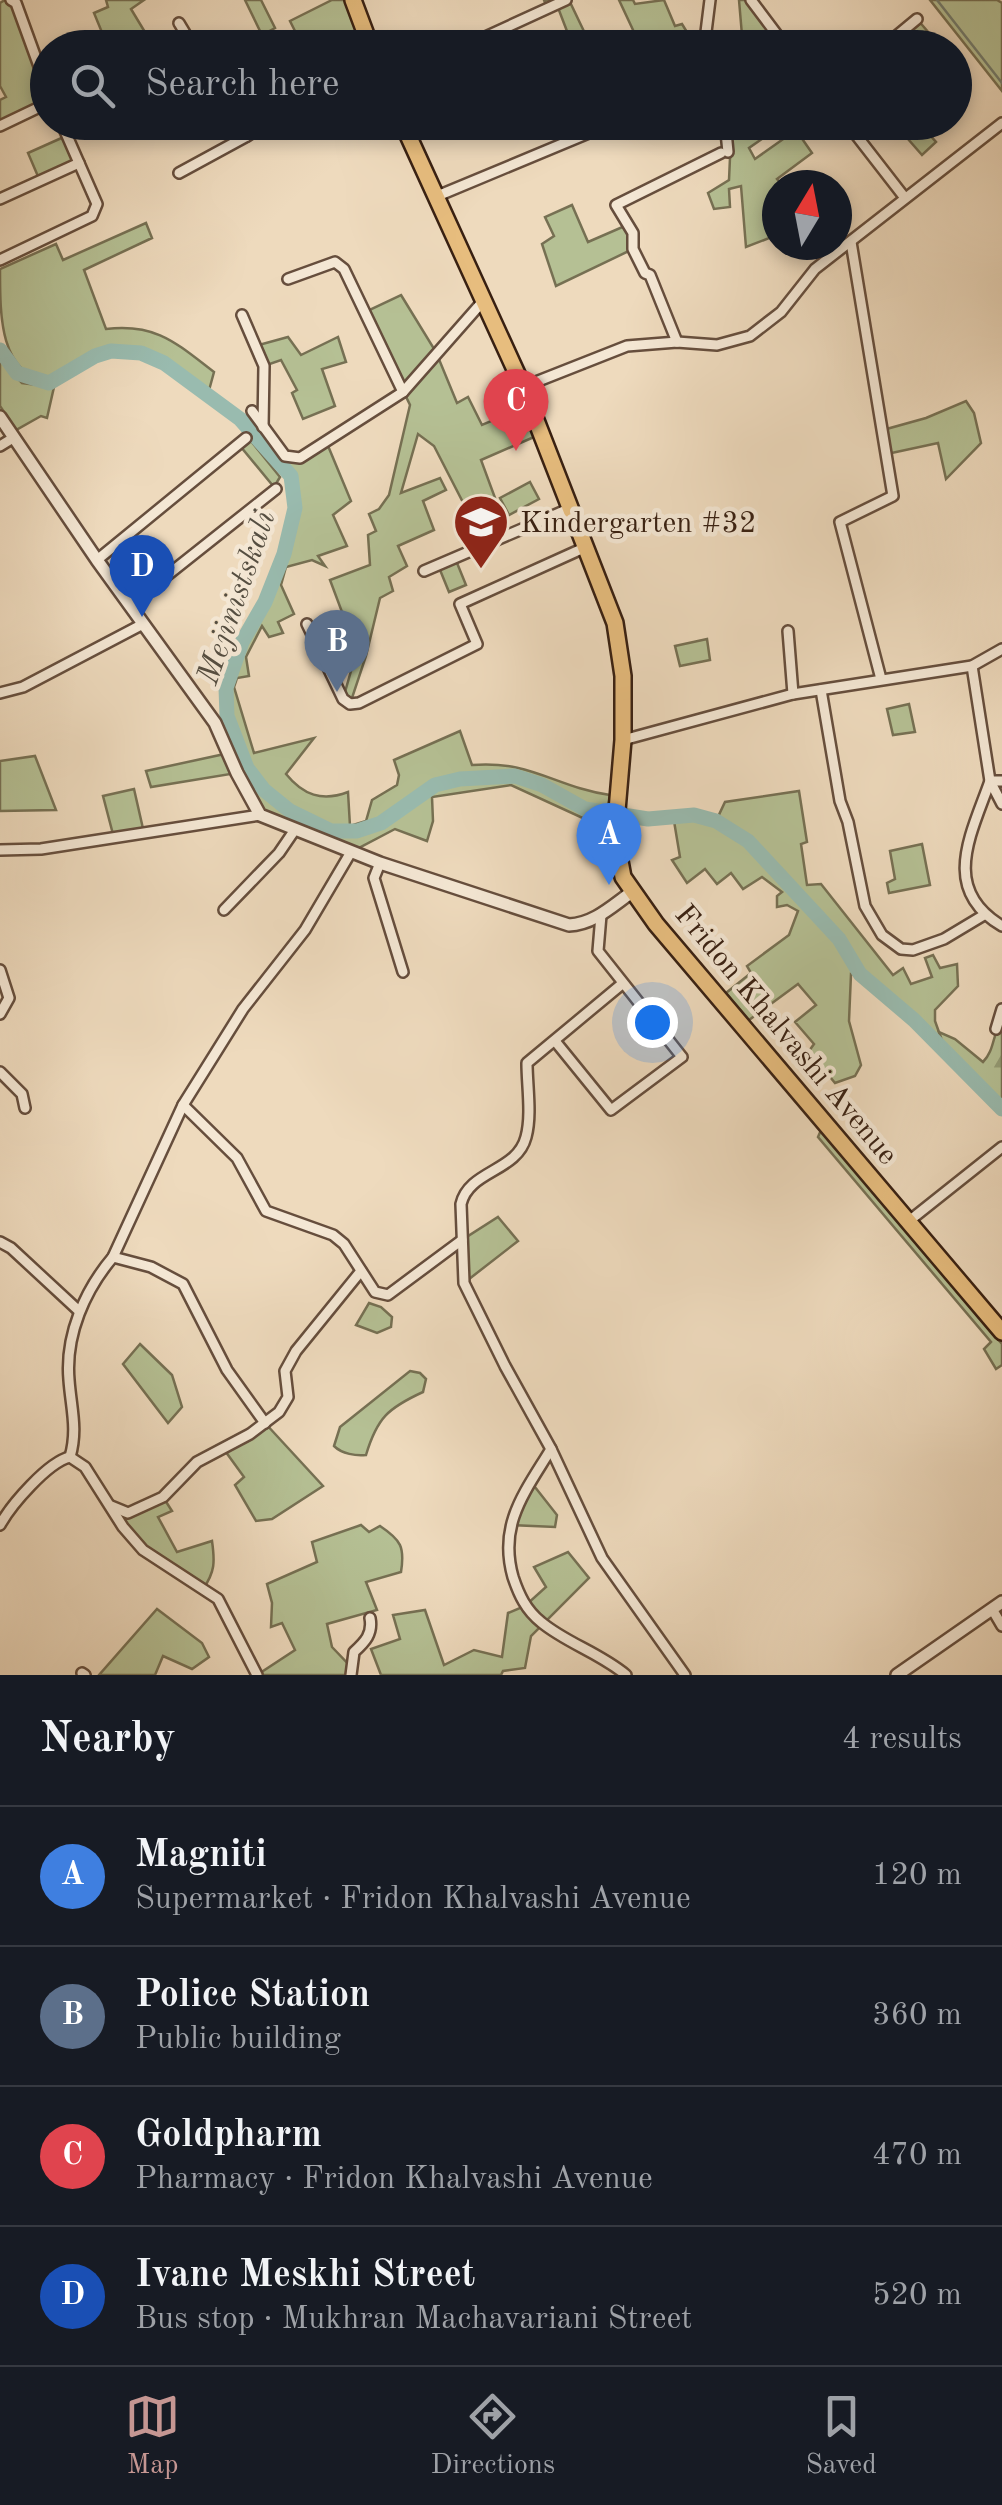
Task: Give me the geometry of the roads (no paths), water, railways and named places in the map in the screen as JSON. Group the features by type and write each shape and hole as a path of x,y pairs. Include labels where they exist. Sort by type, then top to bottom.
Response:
{"highway":[{"path":"352,0 364,30"},
{"name":"Fridon Khalvashi Avenue","path":"410,140 523,388 617,636 623,676 623,740 616,834 623,877 1002,1332"}],"street":[{"path":"500,30 566,0"},
{"path":"706,30 710,0"},
{"path":"751,0 774,30"},
{"path":"5,1 16,3 30,42"},
{"path":"904,30 917,19"},
{"path":"179,24 183,30"},
{"path":"0,126 30,111"},
{"path":"880,680 840,522 893,496 852,242 1002,122"},
{"path":"0,246 4,258 92,216 97,210 69,140"},
{"path":"180,173 240,140"},
{"path":"435,196 571,140"},
{"path":"677,342 650,275 645,273 633,249 633,233 616,205 725,152 725,140"},
{"path":"860,140 905,198"},
{"path":"0,199 79,163"},
{"path":"523,388 627,346 677,342 716,345 750,336 781,312 815,269 827,260"},
{"path":"288,280 336,262 344,270 403,392"},
{"path":"252,411 285,456 300,458 403,392 484,300"},
{"path":"242,315 264,366 263,427"},
{"path":"0,417 215,723 236,773 260,814 351,852 569,924 601,915 632,892"},
{"path":"0,446 13,438"},
{"path":"98,560 246,438"},
{"path":"131,604 276,489"},
{"path":"424,570 571,508"},
{"path":"307,624 342,702 360,703 478,644 460,604 586,547"},
{"path":"0,693 23,687 143,624"},
{"path":"788,631 793,694"},
{"path":"623,740 793,694 972,666 1002,648"},
{"path":"972,666 990,782 1002,804"},
{"path":"821,690 840,802 848,822 865,906 882,935 901,949 913,950 944,939 984,915"},
{"path":"990,782 1002,780"},
{"path":"990,782 965,854 964,879 984,915 1002,926"},
{"path":"0,850 41,850 260,814"},
{"path":"224,910 294,831"},
{"path":"70,1457 76,1423 68,1364 79,1311 97,1276 113,1257 184,1104 234,1023 305,930 351,852"},
{"path":"380,862 374,878 403,972"},
{"path":"556,1041 611,1110 682,1056 598,951 601,915"},
{"path":"0,970 9,998 0,1014"},
{"path":"622,984 528,1063 526,1138 515,1156 473,1181 464,1191 464,1283 551,1449 602,1558 686,1675"},
{"path":"996,1028 1002,1009"},
{"path":"0,1072 22,1094 25,1108"},
{"path":"184,1104 237,1158 266,1211 333,1235 344,1244 374,1292 388,1294 462,1240"},
{"path":"909,1220 1002,1147"},
{"path":"0,1242 79,1311"},
{"path":"113,1257 151,1267 183,1284 227,1370 265,1423"},
{"path":"110,1506 128,1513 144,1508 163,1497 197,1462 279,1412 288,1396 285,1371 296,1351 361,1271"},
{"path":"551,1449 518,1503 510,1525 507,1546 517,1588 524,1606 542,1623 626,1675"},
{"path":"0,1525 19,1499 61,1459 70,1457 85,1466 142,1550 218,1599 256,1675"},
{"path":"897,1675 997,1606 1002,1626"},
{"path":"352,1675 354,1652 367,1640 372,1626 370,1618"}],"waterway":[{"path":"937,0 960,30"},
{"path":"972,45 1002,83"},
{"name":"Mejinistskali","path":"0,350 17,373 49,383 95,356 111,351 141,353 164,363 240,419 291,476 295,508 284,554 265,602 242,642 226,688 227,716 247,768 264,790 290,811 331,831 357,831 381,823 435,785 460,779 515,776 542,785 585,809 648,819 694,815 716,821 748,841 839,939 860,974 914,1020 1002,1109"}],"place":[{"name":"Goldpharm","path":"516,451"},
{"name":"Kindergarten #32","path":"481,571"},
{"name":"Ivane Meskhi Street","path":"142,617"},
{"name":"Police Station","path":"337,692"},
{"name":"Magniti","path":"609,885"}]}
